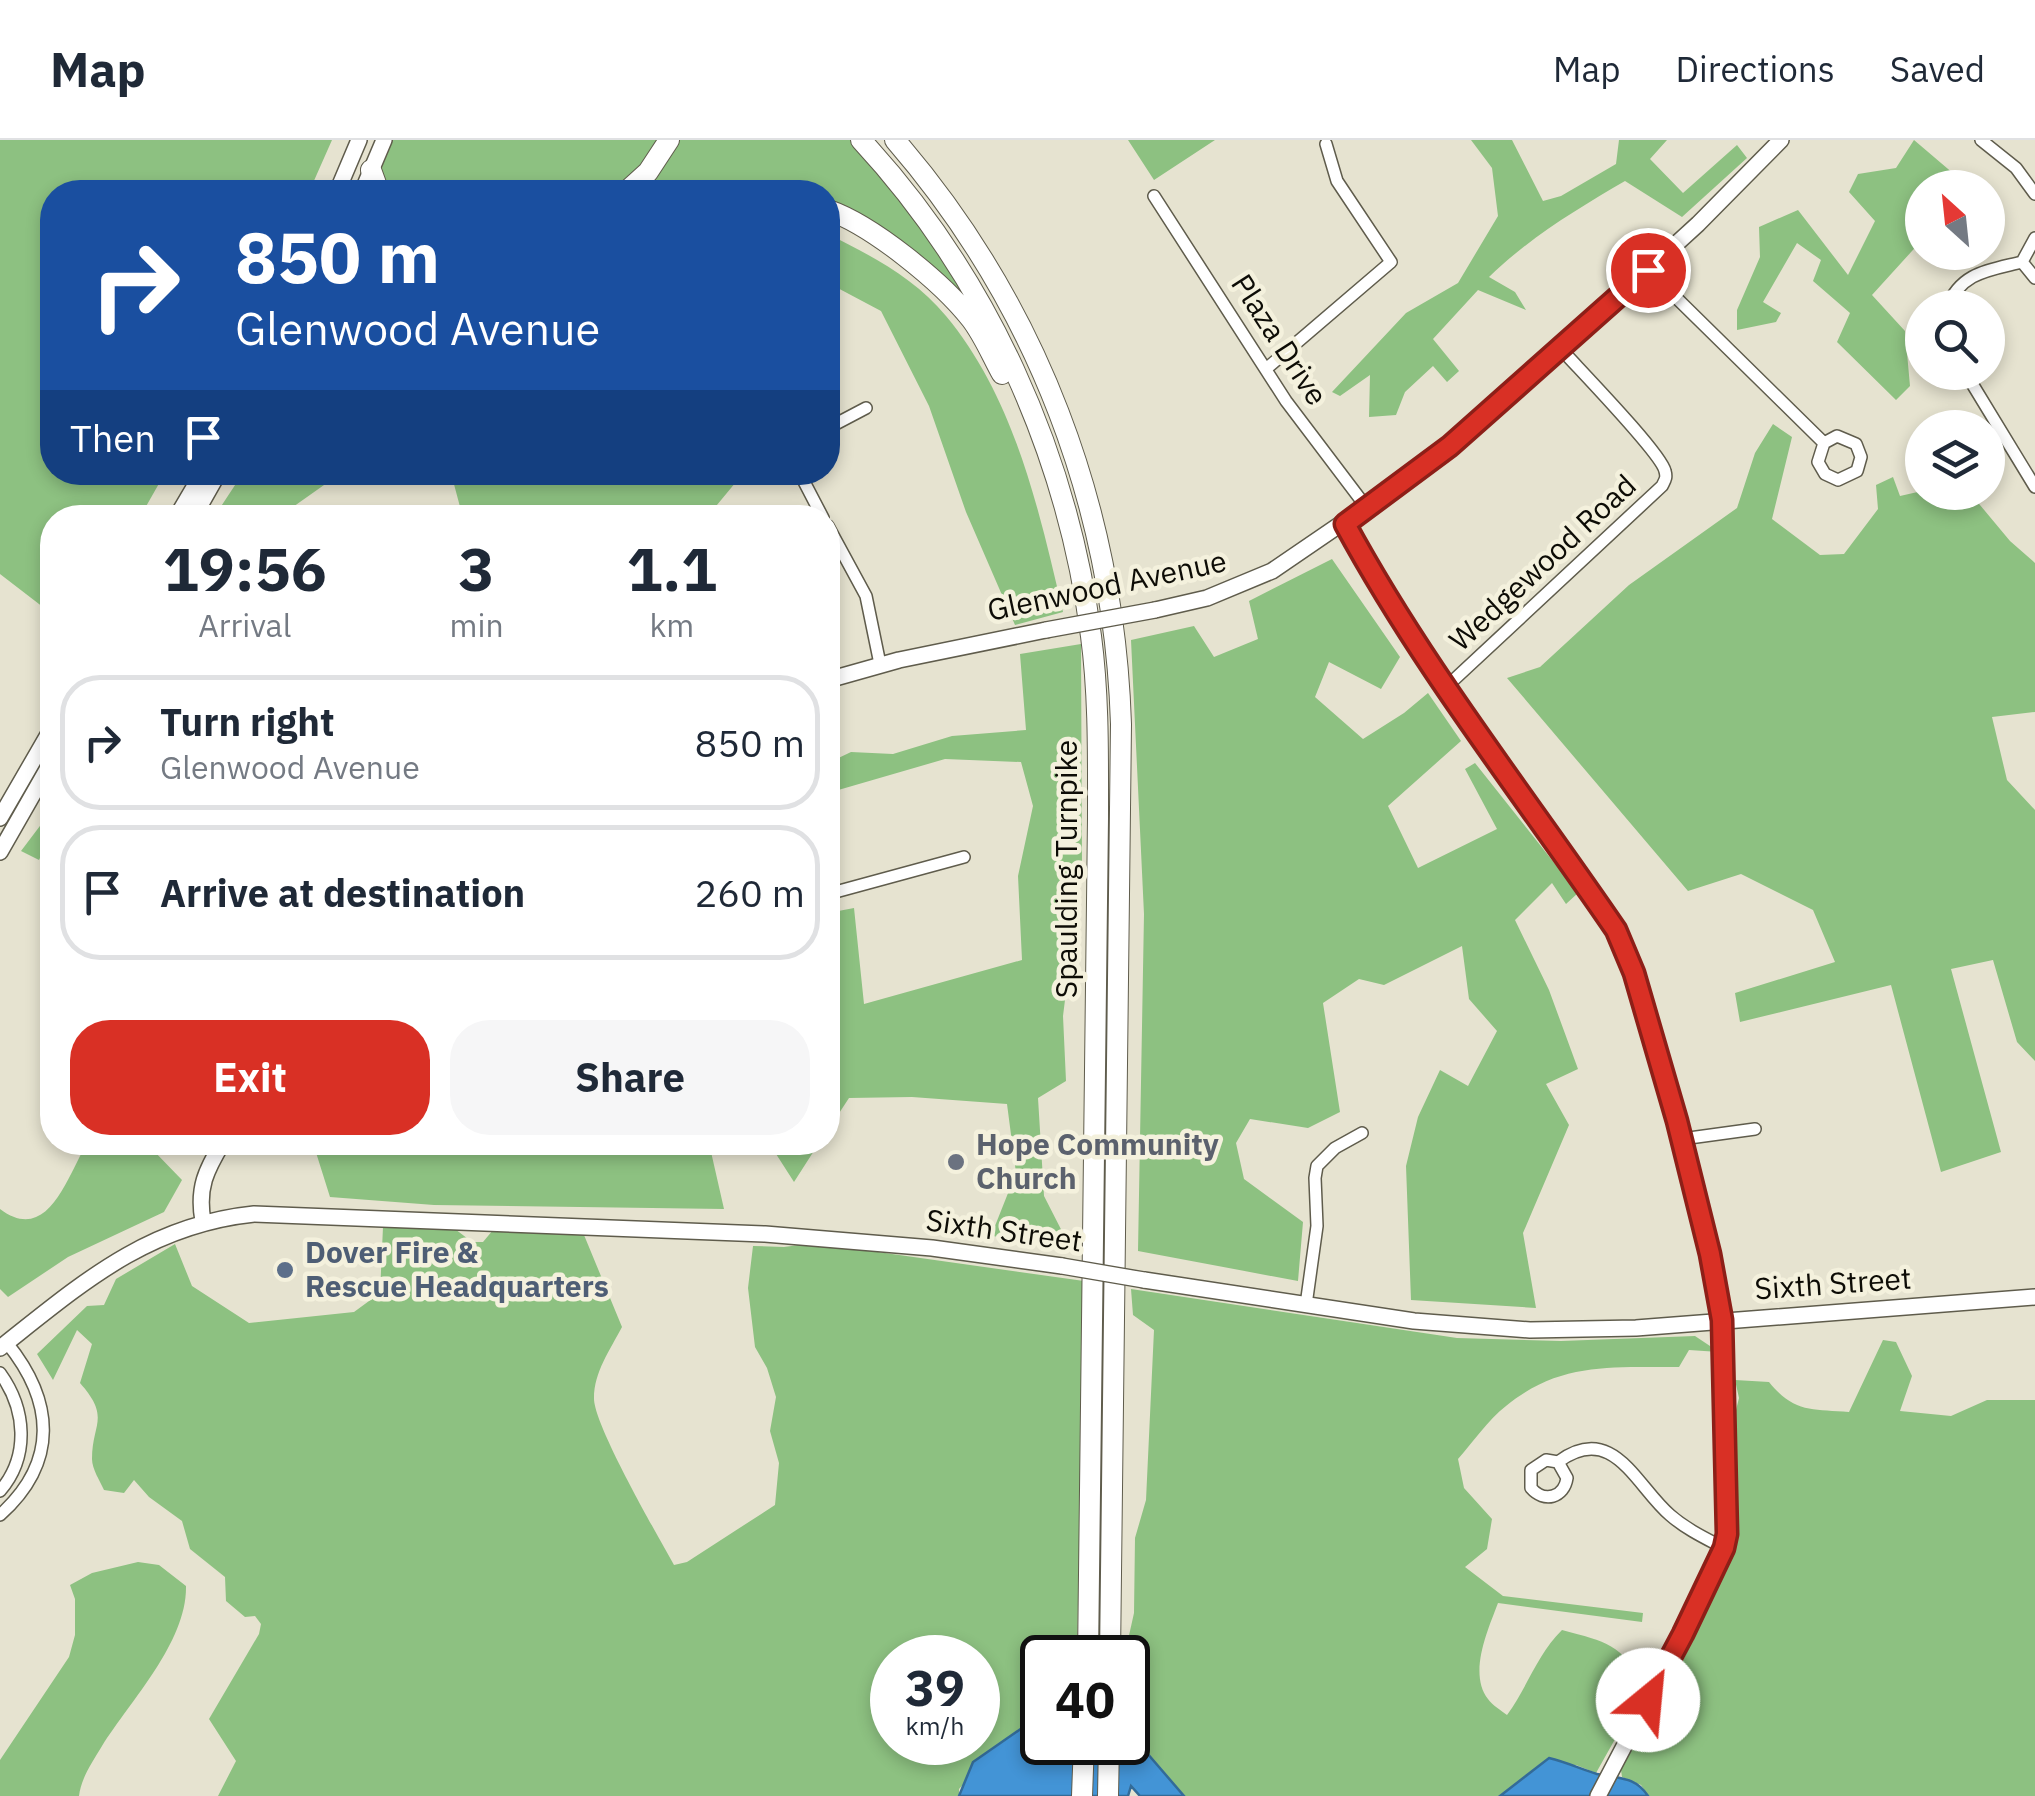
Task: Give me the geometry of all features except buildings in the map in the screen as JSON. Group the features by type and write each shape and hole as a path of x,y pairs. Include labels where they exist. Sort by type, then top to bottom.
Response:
{"highway":[{"path":"639,180 669,140"},
{"name":"Spaulding Turnpike","path":"861,140 904,189 960,267 1002,345 1058,482 1086,601 1097,702 1088,1635"},
{"name":"Spaulding Turnpike","path":"895,140 982,255 1034,351 1075,454 1110,596 1120,687 1110,1635"},
{"path":"372,170 375,180"},
{"path":"840,214 890,245 968,315 1004,378 1040,459 1058,482"},
{"path":"1082,1796 1083,1765"},
{"path":"1108,1796 1109,1765"}],"street":[{"path":"342,180 359,140"},
{"path":"367,180 384,140"},
{"name":"Glenwood Avenue","path":"840,676 880,664 1155,610 1207,598 1253,581 1345,524 1450,446 1648,270 1781,140"},
{"path":"1981,140 2016,168 2035,194"},
{"path":"1266,369 1390,262 1337,181 1326,144"},
{"name":"Plaza Drive","path":"1154,196 1314,440 1368,508"},
{"path":"1956,290 1969,277 2022,262 2035,238"},
{"path":"2022,262 2035,278"},
{"path":"1648,270 1824,443"},
{"name":"Wedgewood Road","path":"1444,689 1662,486 1666,477 1650,448 1560,350"},
{"path":"1976,390 2035,487"},
{"path":"840,422 866,408"},
{"path":"1345,524 1444,689 1616,930 1634,973 1710,1254 1722,1320 1728,1482 1724,1548 1598,1796"},
{"path":"840,546 862,584 880,664"},
{"path":"0,818 40,749"},
{"path":"0,852 40,782"},
{"path":"840,891 964,857"},
{"path":"1682,1139 1754,1129"},
{"path":"1306,1305 1317,1226 1314,1178 1318,1166 1335,1148 1362,1133"},
{"path":"203,1221 202,1178 215,1155"},
{"name":"Sixth Street","path":"2,1342 136,1249 203,1221 282,1212 764,1234 916,1247 1458,1327 1636,1328 2035,1297"},
{"path":"0,1515 26,1486 38,1463 44,1438 37,1390 28,1370 2,1342"},
{"path":"0,1373 16,1402 21,1446 15,1470 0,1491"},
{"path":"1558,1462 1579,1450 1614,1456 1631,1469 1672,1517 1724,1548"}],"green space":[{"path":"0,140 332,140 314,180 40,180 40,485 158,485 147,505 40,505 40,605 0,574"},
{"path":"391,140 663,140 628,180 382,180 380,173"},
{"path":"672,140 852,140 903,196 985,320 840,215 840,180 642,180"},
{"path":"1128,140 1215,140 1154,180"},
{"path":"1471,140 1512,140 1543,201 1561,196 1616,164 1619,140 1667,140 1650,159 1683,193 1737,145 1747,158 1682,217 1625,181 1554,225 1489,277 1515,292 1526,310 1478,290 1433,339 1459,371 1447,382 1433,366 1405,392 1396,415 1369,417 1370,375 1340,396 1332,392 1406,313 1458,283 1498,216 1492,168"},
{"path":"1914,140 1949,170 1905,170 1905,259 1872,295 1905,331 1906,390 1896,400 1837,342 1850,313 1813,281 1821,260 1797,243 1763,302 1781,313 1776,322 1737,330 1737,310 1760,257 1759,227 1798,210 1848,275 1875,221 1849,192 1858,174 1896,168"},
{"path":"840,240 876,259 920,290 970,348 1007,419 1021,457 1063,612 1015,625 966,512 929,406 881,311 840,289"},
{"path":"1773,424 1792,437 1772,519 1820,555 1844,554 1878,509 1876,485 1893,477 1900,496 1905,495 1905,510 1984,510 2035,563 2035,712 1992,717 2007,780 2035,810 2035,1061 2017,1042 1993,960 1951,969 2001,1152 1941,1172 1891,985 1740,1022 1735,993 1835,962 1813,910 1741,874 1688,891 1507,678 1540,667 1629,585 1737,508 1755,453"},
{"path":"235,485 324,485 296,505 222,505"},
{"path":"454,485 734,485 717,505 460,505"},
{"path":"1332,559 1400,657 1381,689 1329,662 1315,697 1363,739 1428,693 1461,741 1388,806 1418,868 1497,829 1465,769 1475,763 1578,893 1566,904 1552,883 1515,920 1549,990 1578,1069 1546,1084 1569,1125 1523,1233 1536,1308 1411,1300 1406,1166 1418,1117 1440,1070 1468,1086 1497,1031 1469,999 1462,946 1384,985 1359,979 1323,1003 1340,1112 1308,1128 1250,1119 1236,1143 1244,1179 1303,1222 1298,1281 1138,1251 1144,914 1131,640 1194,626 1214,657 1258,639 1249,601"},
{"path":"1081,644 1082,864 1063,1016 1066,1081 1038,1098 1044,1196 1068,1243 991,1236 1016,1173 1007,1104 912,1097 849,1098 840,1112 840,911 854,908 864,1004 1022,960 1018,876 1033,806 1021,762 945,759 840,790 840,757 851,752 893,754 952,736 1026,730 1020,654"},
{"path":"40,826 39,860 21,851"},
{"path":"81,1155 158,1155 182,1180 164,1212 68,1257 8,1297 0,1289 0,1209 17,1218 31,1219 43,1213 63,1188"},
{"path":"317,1155 712,1155 724,1209 434,1205 330,1197"},
{"path":"777,1155 811,1155 794,1182"},
{"path":"383,1227 455,1229 472,1242 483,1242 493,1230 584,1235 622,1327 597,1379 596,1411 674,1565 687,1562 775,1505 779,1463 770,1431 776,1397 755,1347 748,1288 753,1246 814,1243 1084,1281 1077,1635 1020,1635 1020,1729 1000,1746 1000,1635 870,1635 870,1765 982,1765 959,1789 959,1796 218,1796 236,1761 209,1719 259,1634 261,1624 255,1616 245,1617 226,1601 225,1577 190,1549 182,1521 149,1497 134,1480 124,1493 104,1490 92,1459 97,1413 80,1383 92,1344 77,1330 53,1380 37,1354 87,1306 104,1305 116,1279 175,1244 192,1286 249,1323 354,1312 380,1293"},
{"path":"1131,1289 1457,1338 1561,1341 1695,1336 1719,1352 1689,1350 1679,1367 1588,1370 1547,1381 1499,1412 1458,1459 1464,1488 1492,1519 1487,1549 1465,1567 1503,1596 1643,1613 1642,1622 1498,1603 1485,1638 1480,1664 1482,1689 1507,1715 1546,1649 1562,1630 1611,1646 1637,1671 1646,1684 1596,1773 1576,1765 1520,1780 1500,1796 1184,1796 1150,1757 1150,1635 1129,1635 1134,1613 1135,1538 1146,1500 1154,1330 1133,1315"},
{"path":"1883,1340 1896,1342 1912,1376 1900,1411 1951,1416 1987,1400 2035,1400 2035,1796 1648,1796 1641,1785 1622,1777 1621,1770 1650,1716 1656,1723 1731,1560 1734,1418 1739,1398 1735,1380 1769,1382 1804,1408 1849,1412"},
{"path":"138,1562 159,1565 186,1586 184,1607 168,1649 95,1758 79,1796 0,1796 0,1760 69,1657 75,1635 75,1599 70,1585 92,1573"}],"water":[{"path":"1020,1729 1020,1765 1150,1765 1150,1757 1184,1796 1140,1796 1131,1786 1128,1796 959,1796 972,1765 1000,1765 1000,1743"},
{"path":"1549,1758 1632,1782 1648,1796 1500,1796"}],"place":[{"name":"Hope Community Church","path":"956,1162"},
{"name":"Dover Fire & Rescue Headquarters","path":"285,1270"}],"route":[{"path":"1648,270 1450,446 1345,524 1444,689 1616,930 1634,973 1677,1121 1721,1311 1727,1534 1724,1548 1648,1700"}]}
